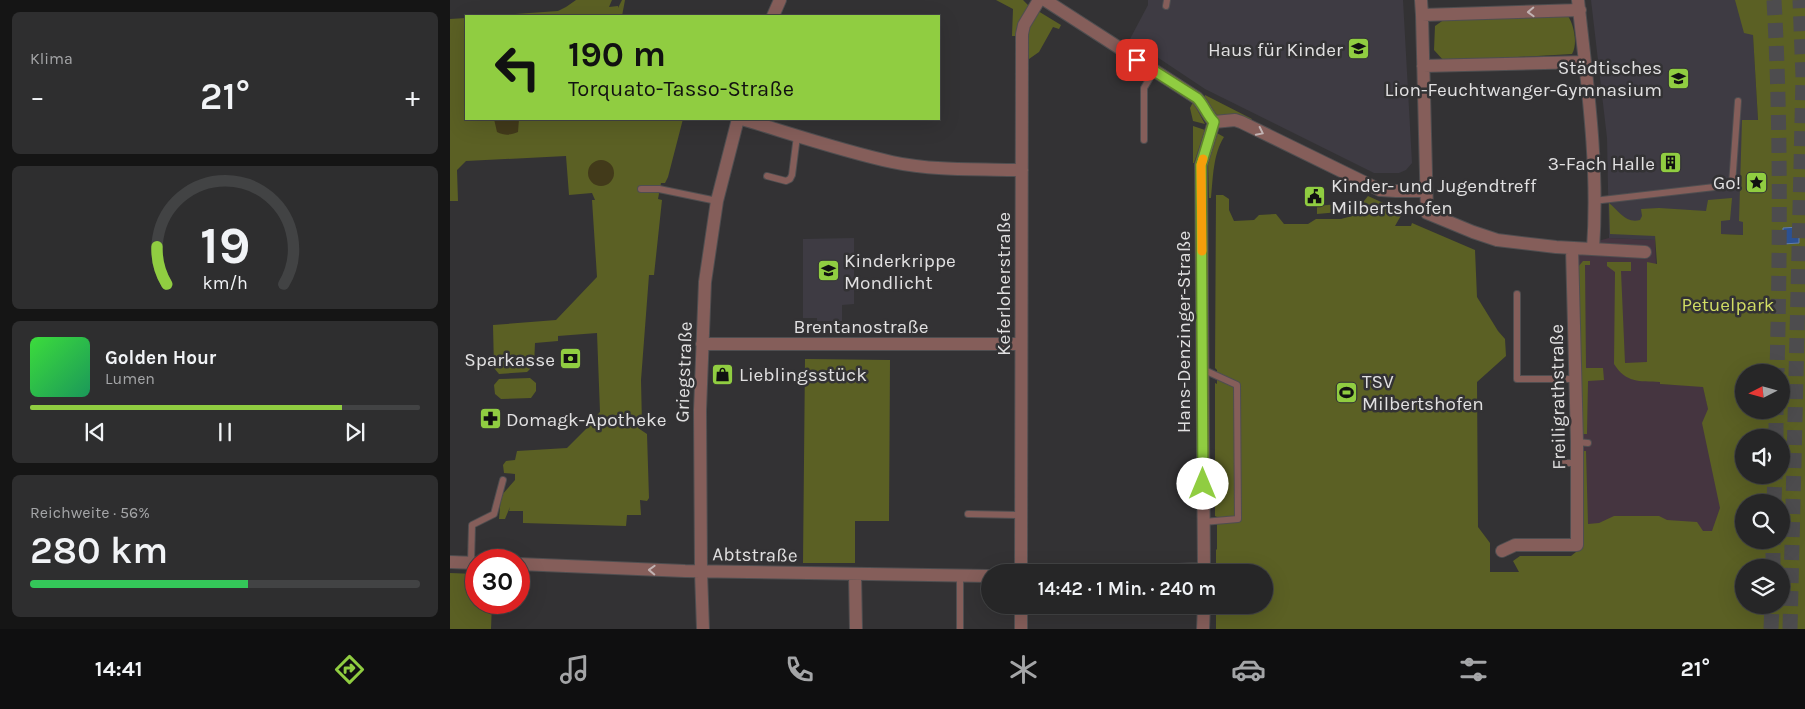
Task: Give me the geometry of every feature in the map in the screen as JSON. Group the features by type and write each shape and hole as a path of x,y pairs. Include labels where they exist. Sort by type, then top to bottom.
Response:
{"street":[{"path":"773,15 780,0"},
{"name":"Keferloherstraße","path":"1021,564 1022,29 1039,0"},
{"path":"1045,0 1197,98 1214,122 1235,120 1241,122 1380,190 1427,190"},
{"path":"1420,0 1422,15 1427,213 1497,240 1572,248 1645,252"},
{"path":"1422,15 1579,5 1592,142 1593,249"},
{"path":"1423,66 1585,62"},
{"name":"Griegstraße","path":"703,629 700,410 705,282 717,200 740,120"},
{"path":"743,120 894,162 954,169 1022,170"},
{"name":"Hans-Denzinger-Straße","path":"1204,564 1201,165 1214,122"},
{"name":"Freiligrathstraße","path":"1502,551 1515,545 1577,545 1577,463 1583,442 1575,378 1572,248"},
{"name":"Brentanostraße","path":"702,344 1021,344"},
{"path":"450,562 465,563"},
{"name":"Abtstraße","path":"530,564 701,572 981,576"},
{"path":"855,574 856,629"},
{"path":"1021,614 1021,629"},
{"path":"1204,614 1204,629"}],"lane":[{"path":"1144,140 1144,88 1154,71"},
{"path":"1594,201 1732,185 1738,102"},
{"path":"767,176 786,180 790,179 798,136"},
{"path":"641,190 659,189 717,200"},
{"path":"1517,294 1517,379 1575,378"},
{"path":"1202,369 1237,385 1238,519 1203,522"},
{"path":"1555,463 1577,463"},
{"path":"473,549 472,525 494,514 503,480"},
{"path":"968,514 1021,515"},
{"path":"960,576 960,629"}],"shaded area":[{"path":"1148,0 1403,0 1412,163 1406,170 1399,173 1374,173 1205,89 1130,39 1148,5"},
{"name":"Städtisches Lion-Feuchtwanger-Gymnasium","path":"1591,0 1749,0 1758,121 1744,193 1743,235 1655,231 1655,240 1609,238 1607,138"},
{"name":"Kinderkrippe Mondlicht","path":"854,238 854,304 842,305 842,321 817,321 817,318 803,318 803,239"},
{"path":"1609,238 1655,240 1661,384 1703,386 1735,526 1735,540 1578,573 1576,247"}],"green space":[{"path":"576,0 612,0 609,7 618,6 618,8 622,0 625,0 622,15 500,15 558,11"},
{"path":"996,0 1023,0 1029,6 1018,36 1012,36 1013,9"},
{"name":"TSV Milbertshofen","path":"1735,0 1805,0 1805,629 1216,629 1216,614 1273,614 1273,564 1216,564 1216,195 1223,195 1229,199 1229,210 1234,221 1254,220 1259,215 1276,214 1284,224 1308,224 1316,219 1341,219 1352,216 1368,196 1403,212 1395,226 1411,226 1412,223 1475,250 1477,297 1505,339 1506,356 1477,382 1478,527 1490,543 1490,572 1519,572 1513,561 1520,556 1571,556 1576,552 1581,540 1580,451 1586,451 1588,524 1599,523 1614,516 1659,516 1667,520 1697,522 1703,531 1712,531 1720,508 1702,423 1708,409 1703,387 1634,380 1623,375 1614,364 1615,272 1607,266 1607,262 1631,262 1631,271 1621,271 1625,363 1647,362 1647,262 1657,264 1655,236 1610,234 1609,203 1623,216 1635,221 1640,220 1642,216 1641,209 1659,208 1706,211 1708,200 1732,198 1730,220 1721,221 1721,234 1743,235 1743,222 1739,221 1742,120 1758,120 1753,35 1744,33"},
{"path":"1038,11 1061,25 1059,29 1053,27 1039,52 1029,59 1027,29"},
{"path":"1568,16 1575,35 1575,45 1572,54 1444,61 1434,50 1435,26 1445,19"},
{"path":"465,18 465,120 683,120 668,177 665,183 661,183 658,199 662,200 654,275 649,275 641,380 642,425 637,422 638,428 647,434 649,498 647,501 640,500 641,515 627,515 626,526 523,523 523,511 509,511 510,507 505,519 499,519 501,496 515,480 515,474 504,473 503,465 506,461 515,460 517,451 567,448 600,412 597,333 558,336 558,341 535,343 534,365 527,372 499,374 494,368 493,325 556,320 597,277 592,200 595,200 592,193 569,195 566,156 466,161 457,170 458,201 450,201 450,19"},
{"path":"1205,95 1252,119 1250,121 1217,117 1204,98"},
{"path":"1193,102 1205,124 1193,121 1190,108"},
{"path":"1193,126 1205,130 1194,163 1193,163"},
{"path":"1215,132 1224,137 1216,158 1211,198 1209,198 1208,163"},
{"path":"1338,204 1339,212 1317,214 1317,206"},
{"path":"1583,261 1590,261 1590,265 1585,265 1586,368 1603,368 1604,380 1588,381 1587,434 1581,434 1578,267"},
{"path":"805,359 890,360 889,521 855,521 855,563 803,563"},
{"path":"530,378 536,383 536,391 531,398 501,399 495,394 494,385 499,379"},
{"path":"450,573 465,574 465,614 492,614 491,629 450,629"}],"sand":[{"path":"494,120 519,120 518,132 508,135 497,132"},
{"path":"601,160 610,164 614,173 610,182 601,186 592,182 588,173 592,164"}],"water":[{"path":"1799,227 1799,243 1783,244 1783,228"}],"tunnel":[{"path":"1774,0 1779,186 1777,364"},
{"path":"1790,629 1803,77 1800,0"},
{"path":"1776,419 1776,429"},
{"path":"1774,494 1775,484"},
{"path":"1773,549 1773,559"},
{"path":"1771,629 1772,614"}],"slow traffic":[{"path":"1202,251 1201,165 1203,159"}],"place":[{"name":"Haus für Kinder","path":"1359,49"},
{"name":"Städtisches Lion-Feuchtwanger-Gymnasium","path":"1678,78"},
{"name":"3-Fach Halle","path":"1671,163"},
{"name":"Go!","path":"1757,182"},
{"name":"Kinder- und Jugendtreff Milbertshofen","path":"1315,196"},
{"name":"Kinderkrippe Mondlicht","path":"828,271"},
{"name":"Sparkasse","path":"571,359"},
{"name":"Lieblingsstück","path":"723,374"},
{"name":"TSV Milbertshofen","path":"1346,392"},
{"name":"Domagk-Apotheke","path":"490,419"}],"route":[{"path":"1137,60 1197,98 1214,122 1201,165 1203,484"}],"park label":[{"name":"Petuelpark","path":"1728,304"}]}
